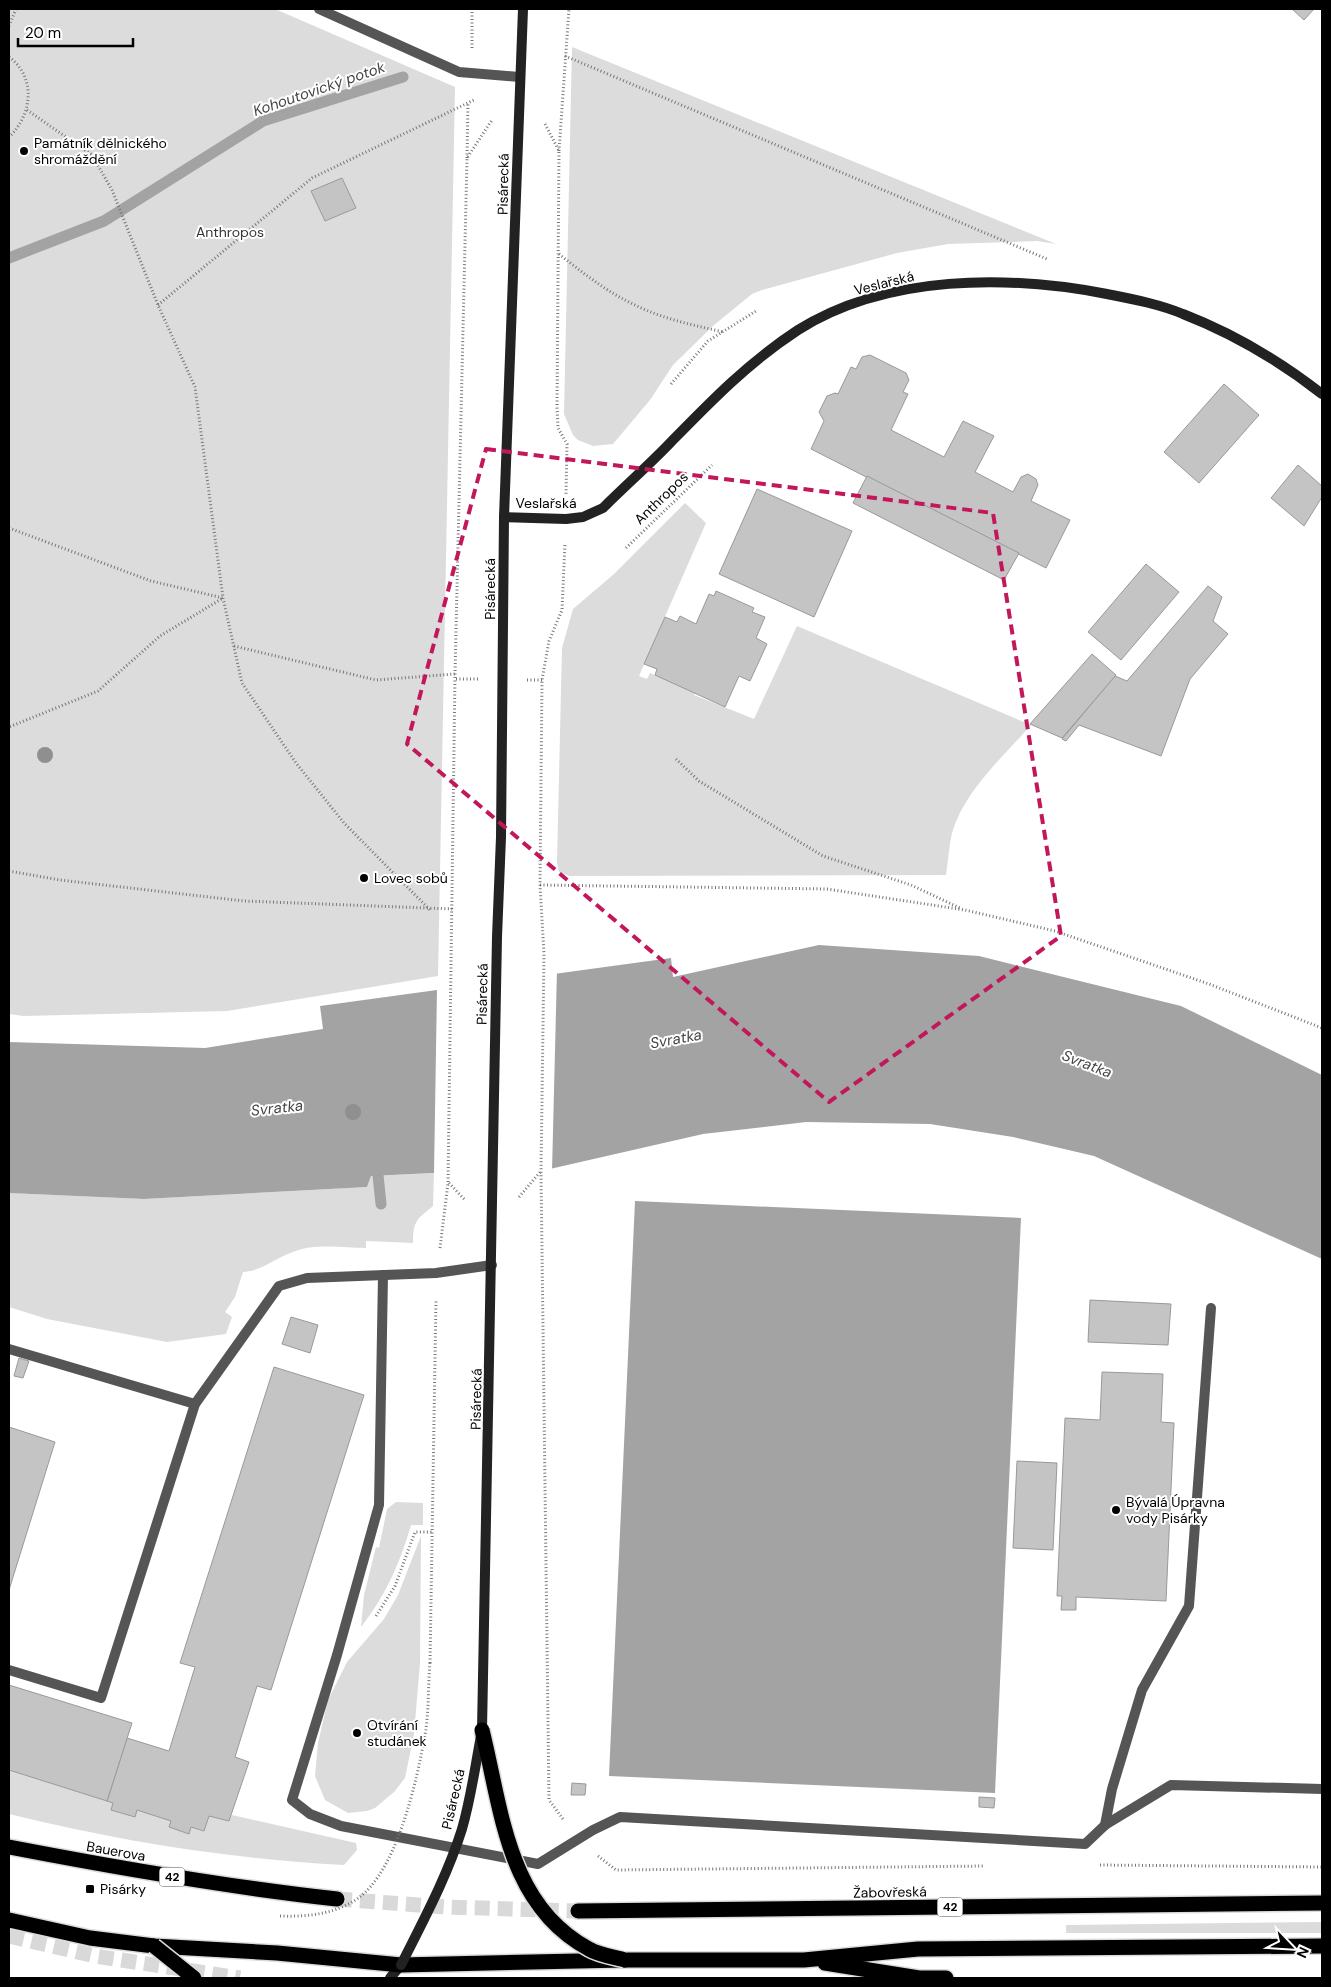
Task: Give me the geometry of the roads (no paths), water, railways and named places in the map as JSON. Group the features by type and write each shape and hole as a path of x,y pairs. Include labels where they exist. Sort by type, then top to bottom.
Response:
{"highway":[{"path":"482,1730 504,1830 511,1854 529,1892 552,1923 569,1937 590,1950 625,1960"},
{"name":"Bauerova","path":"9,1847 120,1869 225,1886 337,1899"},
{"name":"Žabovřeská","path":"578,1911 1322,1903"},
{"path":"9,1920 90,1938 154,1946 277,1953 400,1965 625,1960 804,1960 918,1949 1322,1946"},
{"path":"154,1946 194,1978"},
{"path":"804,1960 919,1978 946,1978"}],"street":[{"name":"Pisárecká","path":"390,1978 400,1965 428,1912 452,1857 469,1803 482,1730 497,937 501,837 504,517 524,10"},
{"name":"Veslařská","path":"504,517 566,519 584,517 602,508 752,362 800,329 845,307 908,289 987,282 1060,285 1128,299 1183,313 1242,342 1299,376 1322,394"}],"lane":[{"path":"319,9 459,72 520,77"},
{"path":"9,1670 101,1698 195,1404 279,1286 307,1278 436,1273 492,1265"},
{"path":"383,1275 378,1505 337,1654 292,1800 310,1814 340,1826 538,1864 593,1830 620,1817 1084,1844 1106,1825 1171,1785 1322,1789"},
{"path":"1106,1825 1112,1789 1142,1690 1189,1606 1211,1308"},
{"path":"9,1349 195,1404"}],"water":[{"name":"Svratka","path":"819,945 979,956 1181,1006 1322,1075 1322,1259 1094,1156 1013,1137 930,1124 806,1122 703,1134 541,1171 494,1170 371,1176 367,1187 144,1199 9,1193 9,1042 205,1048 323,1029 320,1006 671,958 673,977"},
{"path":"635,1201 1021,1218 995,1793 609,1776"}],"waterway":[{"name":"Kohoutovický potok","path":"9,258 104,221 263,121 403,77"},
{"path":"378,1175 381,1204"}],"tunnel":[{"path":"337,1899 446,1907 578,1911"},
{"path":"9,1936 95,1956 240,1978"}],"place":[{"name":"Památník dělnického shromáždění","path":"24,151"},
{"name":"Lovec sobů","path":"364,878"},
{"name":"Bývalá Úpravna vody Pisárky","path":"1116,1510"},
{"name":"Otvírání studánek","path":"357,1733"},
{"name":"Pisárky","path":"90,1889"}],"park label":[{"name":"Anthropos","path":"230,232"}]}
